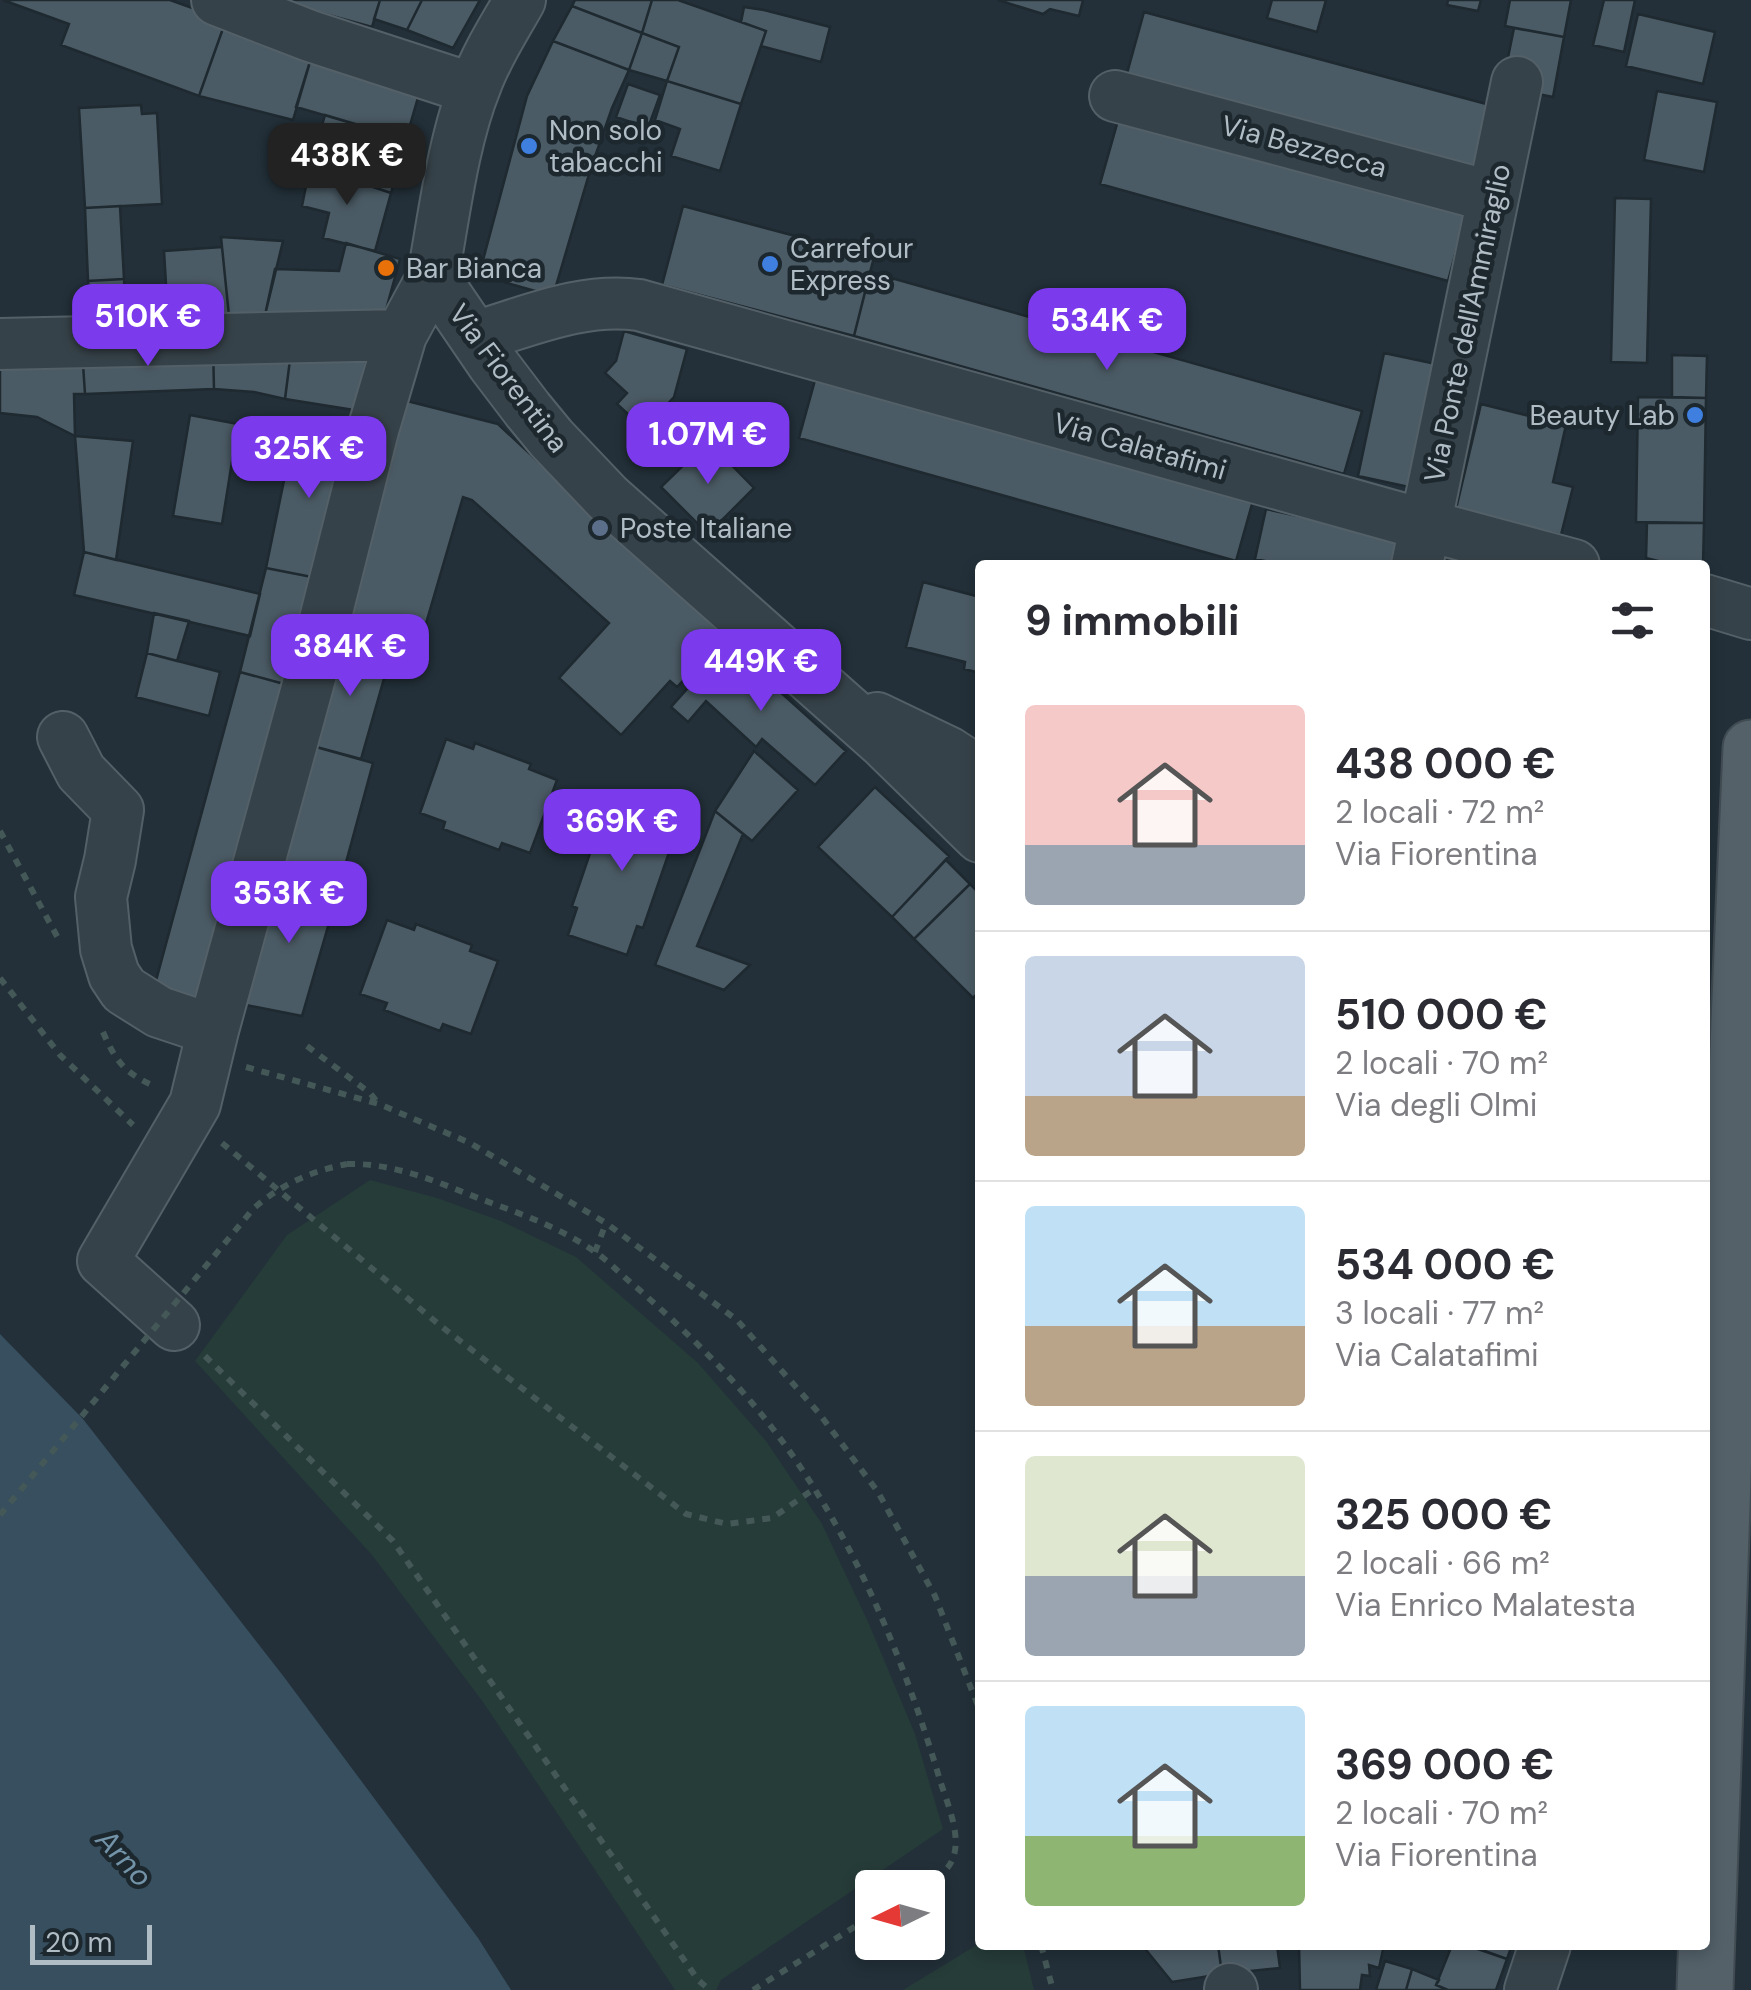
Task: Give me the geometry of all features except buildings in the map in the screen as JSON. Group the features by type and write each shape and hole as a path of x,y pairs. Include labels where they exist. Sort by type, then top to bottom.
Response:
{"main road":[{"path":"1710,1861 1736,1021 1751,748"},
{"path":"1706,1990 1707,1950"}],"street":[{"path":"216,0 343,48 474,89"},
{"name":"Via Fiorentina","path":"520,0 474,89 448,191 433,276 493,364 551,438 608,498 883,742 975,832"},
{"name":"Via Ponte dell'Ammiraglio","path":"1421,545 1517,82"},
{"name":"Via Bezzecca","path":"1115,96 1493,197"},
{"path":"174,1325 103,1260 195,1104 221,1046 372,430 401,336 433,276"},
{"name":"Via Calatafimi","path":"475,337 580,306 618,302 639,305 1421,545 1536,560"},
{"path":"0,344 401,336"},
{"path":"1710,602 1751,614"},
{"path":"832,696 948,752 975,771"},
{"path":"63,736 82,772 118,810 101,897 106,949 114,976 124,990 221,1046"},
{"path":"1530,1990 1544,1950"}],"path":[{"path":"0,831 63,948"},
{"path":"0,978 60,1055 163,1158"},
{"path":"98,1019 111,1050 132,1076 195,1104 222,1144 442,1327 686,1514 727,1524 772,1518 814,1489"},
{"path":"221,1046 470,1142 606,1222 737,1320 818,1412 878,1492 934,1596 975,1698"},
{"path":"307,1046 379,1104"},
{"path":"0,1515 267,1196 323,1168 372,1164 410,1172 532,1218 595,1252 693,1340 774,1429 814,1489 872,1594 896,1651 954,1826 954,1857 945,1871"},
{"path":"595,1252 606,1222"},
{"path":"174,1325 393,1541 698,1980 710,1990"},
{"path":"753,1990 855,1927"},
{"path":"1042,1950 1053,1990"}],"green space":[{"path":"370,1180 437,1198 501,1221 576,1257 698,1363 766,1441 822,1524 915,1734 943,1829 883,1870 855,1870 855,1889 721,1980 716,1990 675,1990 483,1702 372,1555 195,1361 287,1235"},
{"path":"975,1946 975,1950 1024,1950 1034,1990 903,1990"}],"water":[{"name":"Arno","path":"0,1334 83,1419 284,1677 478,1938 511,1990 0,1990"}],"place":[{"name":"Non solo tabacchi","path":"529,146"},
{"name":"Carrefour Express","path":"770,264"},
{"name":"Bar Bianca","path":"386,268"},
{"name":"Beauty Lab","path":"1695,415"},
{"name":"Poste Italiane","path":"600,528"}]}
